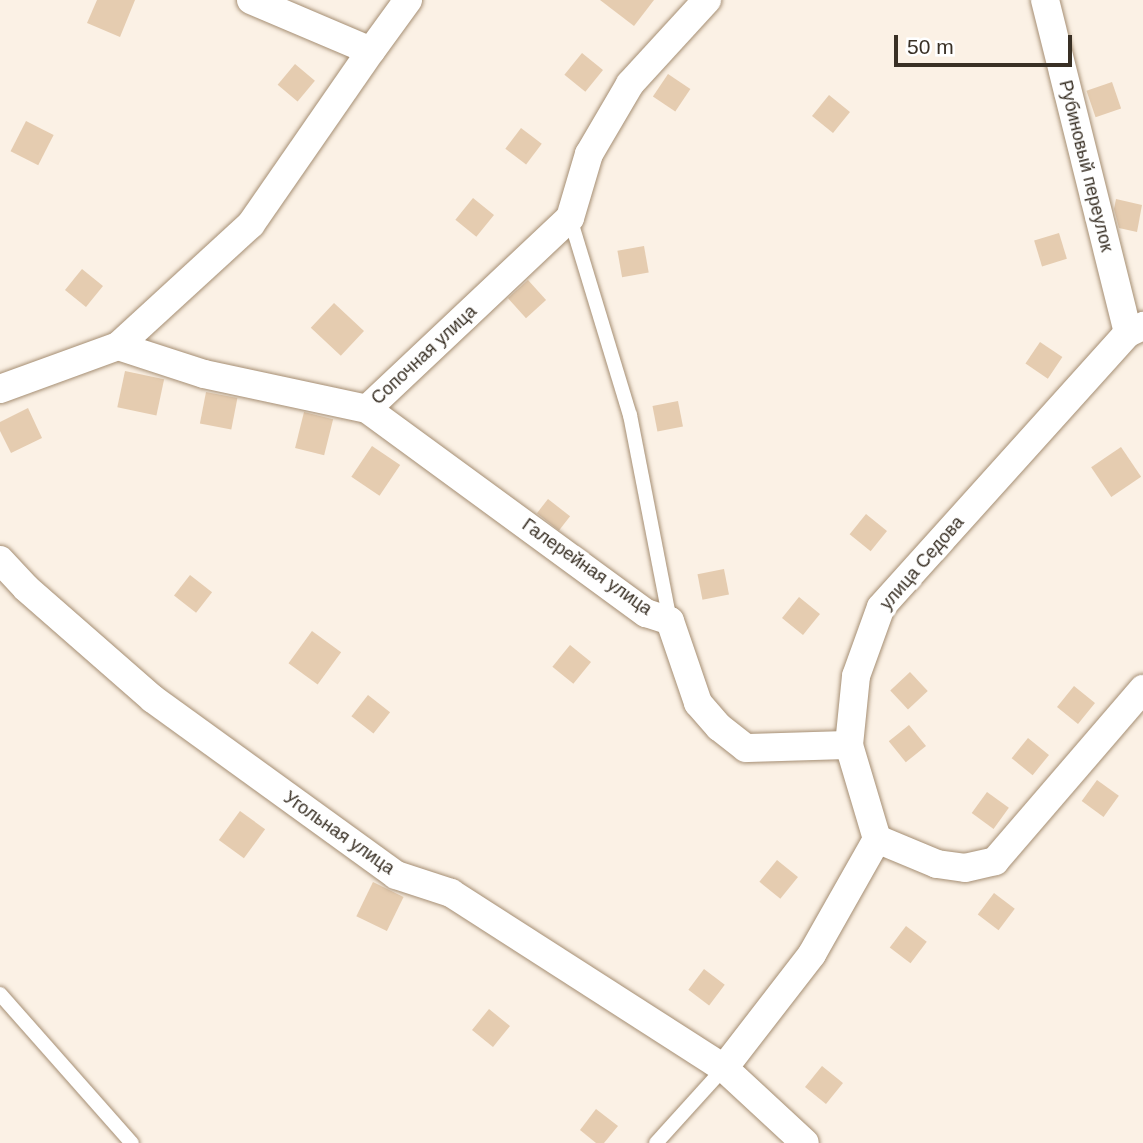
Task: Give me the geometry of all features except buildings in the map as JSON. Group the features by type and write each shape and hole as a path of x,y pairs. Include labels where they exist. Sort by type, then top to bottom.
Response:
{"street":[{"path":"251,0 371,51"},
{"path":"0,389 118,346 251,223 408,0"},
{"path":"570,218 589,155 630,84 707,0"},
{"name":"Рубиновый переулок","path":"1045,0 1135,329"},
{"name":"Сопочная улица","path":"118,346 204,373 366,409 570,218"},
{"name":"улица Седова","path":"877,839 849,745 856,676 881,607 1135,329"},
{"name":"Галерейная улица","path":"366,409 646,612 670,621 698,704 719,727 746,748 849,745"},
{"name":"Угольная улица","path":"0,560 26,588 153,699 396,875 450,893 724,1068 805,1143"},
{"path":"724,1068 812,954 877,839 937,864 965,868 995,861 1143,689"}],"lane":[{"path":"570,218 630,415 670,621"},
{"path":"0,994 132,1143"},
{"path":"656,1143 724,1068"}]}
